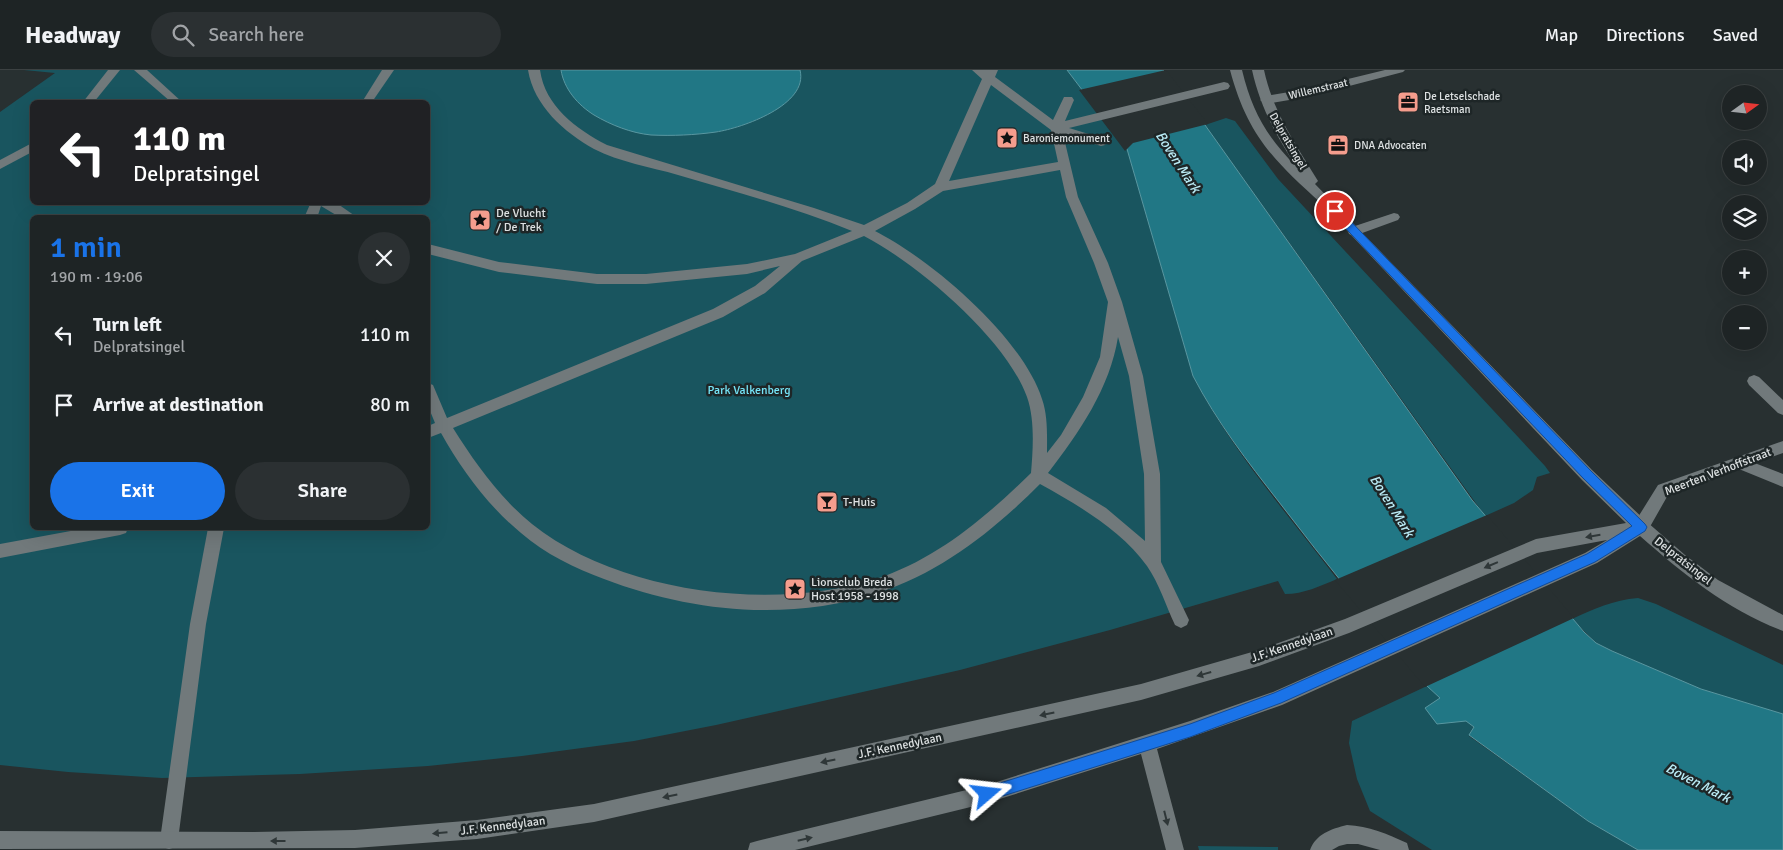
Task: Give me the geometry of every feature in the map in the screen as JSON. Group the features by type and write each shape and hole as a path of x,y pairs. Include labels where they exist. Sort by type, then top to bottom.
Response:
{"street":[{"path":"90,100 114,70"},
{"path":"140,70 175,100"},
{"path":"368,100 388,70"},
{"path":"534,70 534,76 543,99 580,134 600,147 819,214 864,231 916,264 964,303 985,324 1022,372 1035,401 1040,452 1038,475"},
{"path":"978,70 990,74 1056,128 1101,142"},
{"name":"Willemstraat","path":"1266,100 1307,93 1399,70"},
{"path":"940,187 990,74"},
{"name":"Delpratsingel","path":"1259,74 1266,100 1288,144 1325,200"},
{"name":"Delpratsingel","path":"1237,76 1252,120 1262,137 1283,162 1325,200 1587,475 1641,527 1679,560 1712,585 1783,623"},
{"path":"1056,128 1224,86"},
{"path":"1068,100 1056,128 1072,197 1101,263 1115,302 1136,376 1145,424 1152,474 1153,562"},
{"path":"0,165 30,147"},
{"path":"430,250 499,267 597,280 693,275 747,269 797,258 864,231 940,187 1066,165"},
{"path":"329,205 347,215"},
{"path":"1354,231 1394,217"},
{"path":"430,431 718,313 763,289 782,274 797,258"},
{"path":"430,394 444,426 460,453 486,487 514,518 547,542 587,564 627,581 679,594 732,602 782,603 836,597 881,584 924,567 964,542 1021,493 1065,441 1084,411 1096,385 1110,342 1115,302"},
{"path":"1754,381 1783,410"},
{"name":"Meerten Verhoffstraat","path":"1641,527 1663,490 1783,447"},
{"path":"1739,463 1783,481"},
{"path":"1038,475 1086,502 1134,541 1153,562 1182,620"},
{"path":"757,850 987,794 1147,744 1276,698 1591,558 1641,527"},
{"name":"J.F. Kennedylaan","path":"0,840 404,843 594,813 1101,702 1259,658 1349,625 1536,546 1641,527"},
{"path":"0,551 110,530"},
{"path":"170,840 198,624 216,530"},
{"path":"1147,744 1174,850"},
{"path":"1320,850 1334,837 1355,834 1374,838 1400,850"}],"green space":[{"name":"Park Valkenberg","path":"24,70 1067,70 1127,148 1193,376 1224,430 1337,579 1318,587 1292,594 1285,594 1278,581 1110,630 960,670 716,725 634,741 428,766 300,774 162,778 68,772 0,765 0,112 55,73"},
{"path":"1226,118 1235,121 1278,179 1545,466 1550,473 1537,477 1533,490 1514,503 1485,516 1205,125"},
{"path":"1638,598 1656,604 1783,665 1783,714 1701,689 1612,651 1596,643 1572,619 1596,608"},
{"path":"1427,686 1474,727 1469,736 1588,821 1638,850 1432,850 1370,811 1357,779 1349,743 1352,721"},
{"path":"1198,846 1278,847 1278,850 1199,850"}],"water":[{"path":"561,70 800,70 800,83 794,94 784,104 771,113 741,126 708,133 651,135 621,128 588,111 577,101 565,84"},
{"name":"Boven Mark","path":"1067,70 1163,70 1205,125 1472,500 1584,632 1596,643 1701,689 1783,714 1783,850 1638,850 1588,821 1469,735 1474,727 1466,721 1437,724 1425,708 1440,698 1427,686 1297,526 1233,441 1202,393 1193,376 1127,149"}],"pier":[{"path":"1166,70 1208,124 1133,143 1125,151 1079,90"},
{"path":"1487,515 1574,618 1425,687 1335,580"}],"place":[{"name":"De Letselschade Raetsman","path":"1408,102"},
{"name":"Baroniemonument","path":"1007,138"},
{"name":"DNA Advocaten","path":"1338,145"},
{"name":"De Vlucht / De Trek","path":"480,220"},
{"name":"T-Huis","path":"827,502"},
{"name":"Lionsclub Breda Host 1958 - 1998","path":"795,589"}],"route":[{"path":"987,794 1190,730 1276,698 1591,558 1641,527 1587,475 1335,211"}]}
